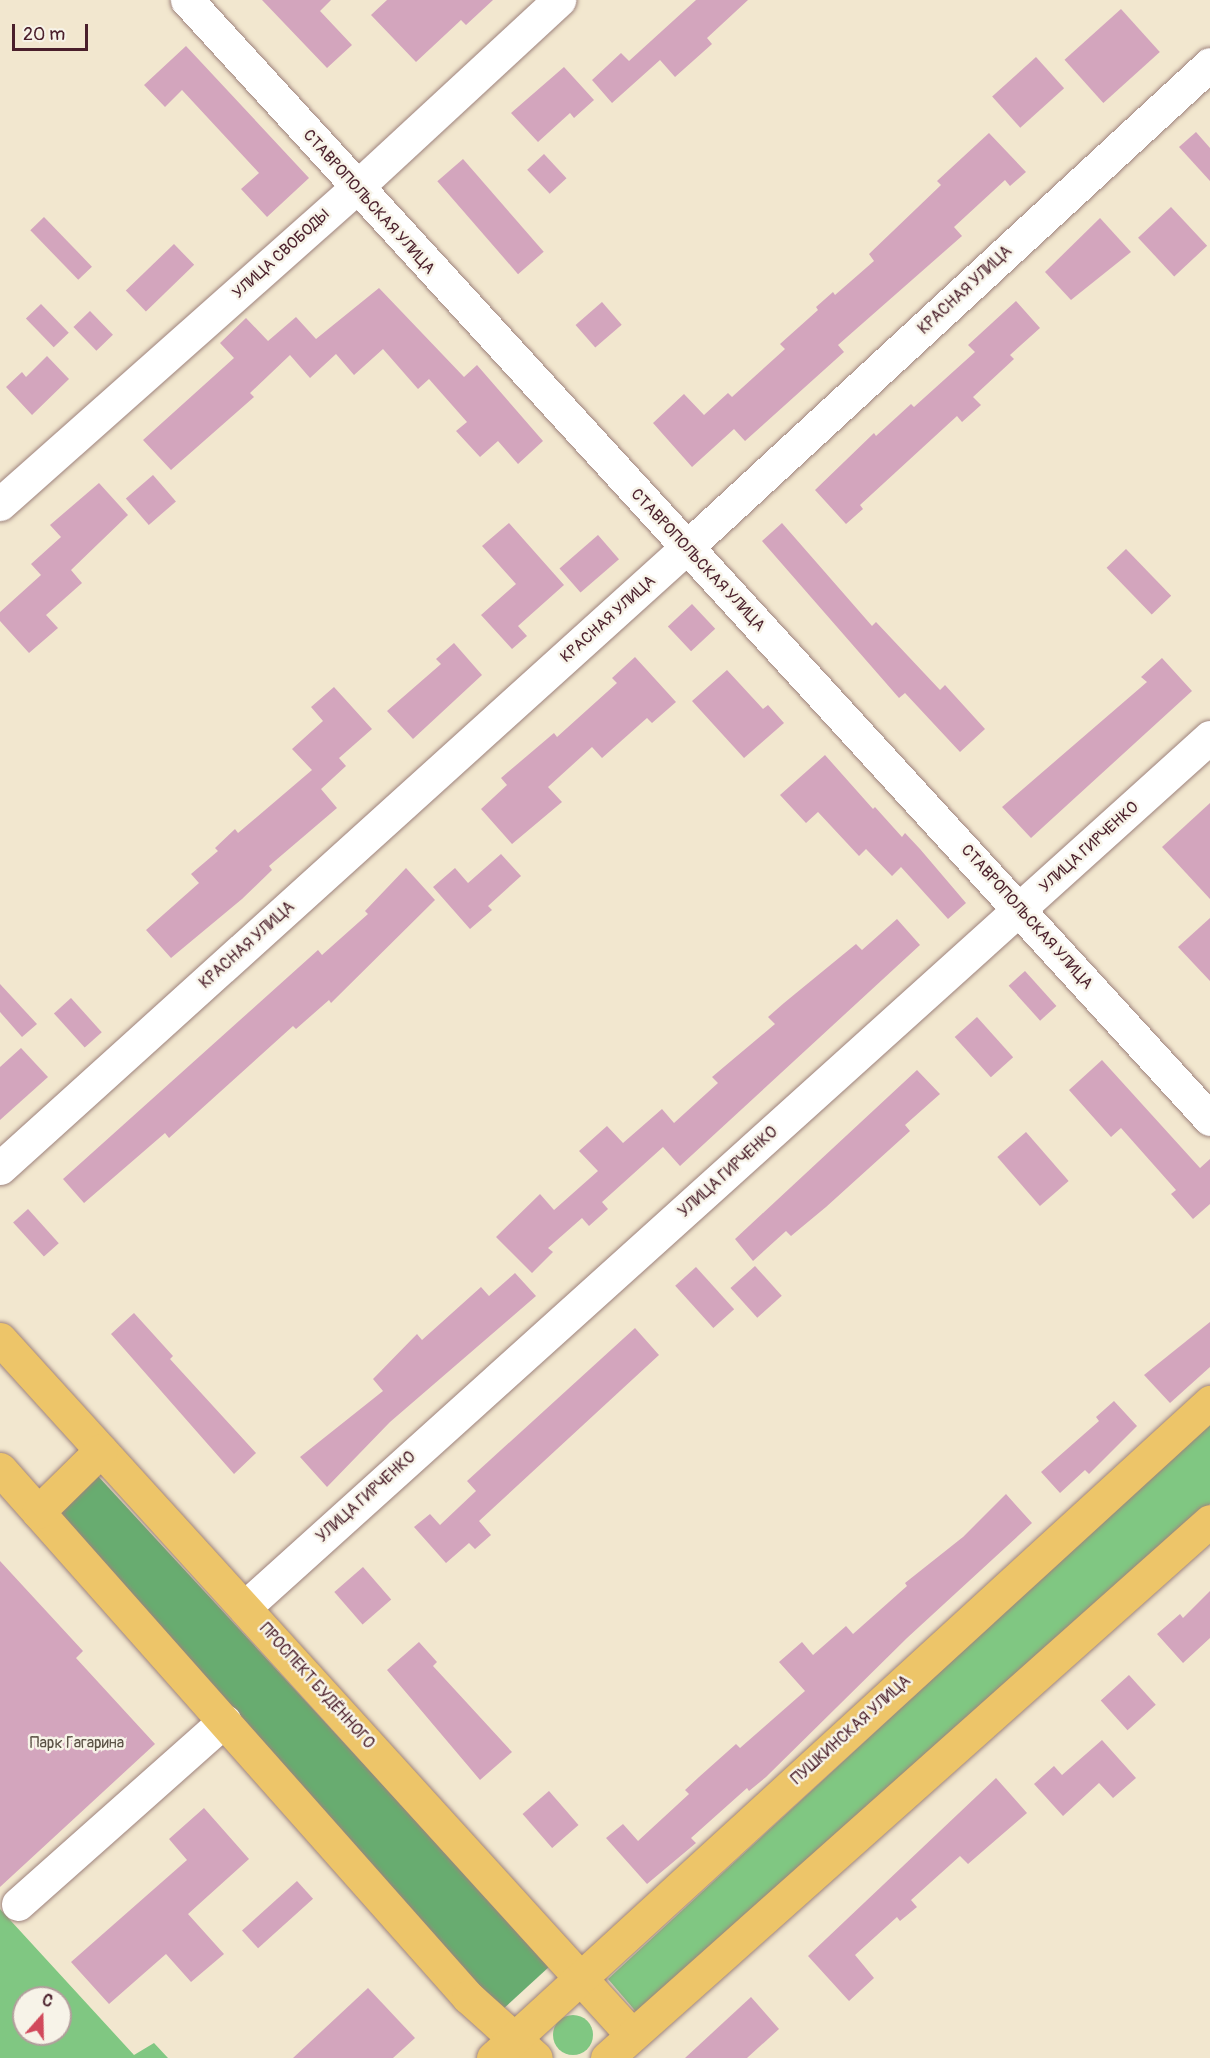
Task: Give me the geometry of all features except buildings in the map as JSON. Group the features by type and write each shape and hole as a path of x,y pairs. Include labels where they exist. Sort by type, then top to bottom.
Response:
{"main road":[{"name":"ПРОСПЕКТ БУДЁННОГО","path":"0,1339 582,1977 632,2035"},
{"name":"ПУШКИНСКАЯ УЛИЦА","path":"515,2051 582,1977 1210,1402"},
{"path":"38,1512 102,1450"},
{"path":"0,1469 515,2051"},
{"path":"607,2058 1210,1521"}],"street":[{"name":"СТАВРОПОЛЬСКАЯ УЛИЦА","path":"187,0 686,548 1020,908 1210,1119"},
{"name":"УЛИЦА СВОБОДЫ","path":"0,504 356,188 559,0"},
{"name":"КРАСНАЯ УЛИЦА","path":"0,1168 686,548 1210,64"},
{"name":"УЛИЦА ГИРЧЕНКО","path":"245,1607 1210,737"},
{"path":"18,1904 224,1721"}],"green space":[{"path":"1210,1422 1210,1504 644,2021 608,1979"},
{"path":"97,1475 550,1966 501,2011 58,1511"},
{"path":"0,1909 71,1986 12,1986 12,2046 72,2046 72,1987 134,2055 154,2043 168,2058 0,2058"},
{"path":"573,2015 587,2021 593,2035 587,2049 573,2055 559,2049 553,2035 559,2021"}],"park label":[{"name":"Парк Гагарина","path":"77,1743"}]}
